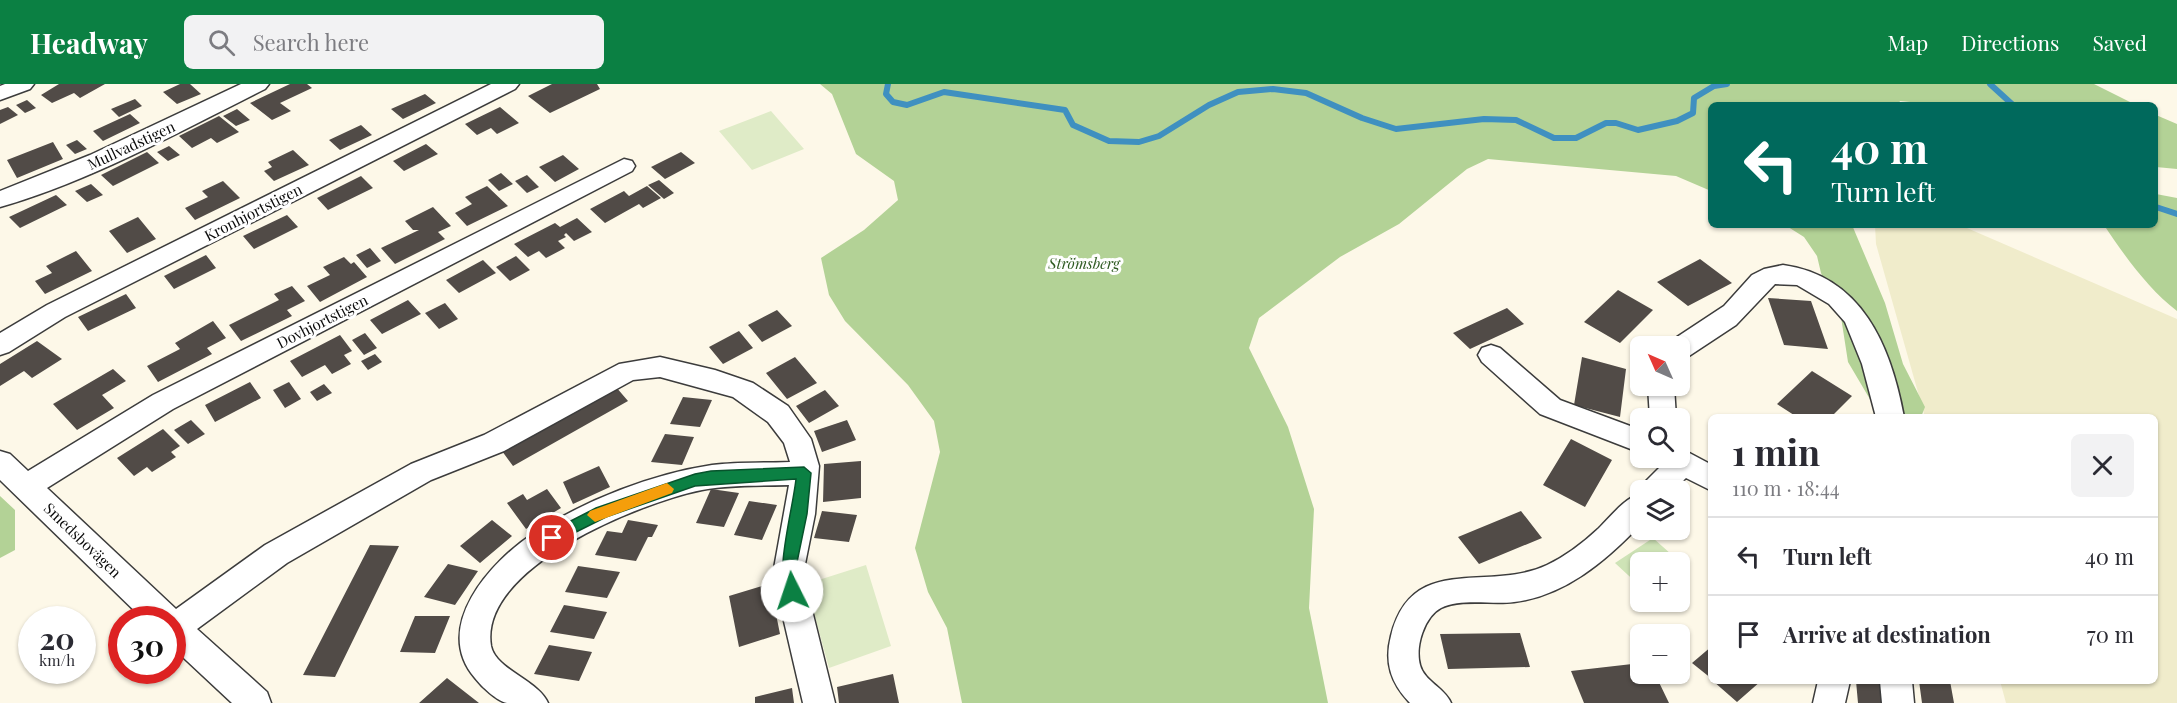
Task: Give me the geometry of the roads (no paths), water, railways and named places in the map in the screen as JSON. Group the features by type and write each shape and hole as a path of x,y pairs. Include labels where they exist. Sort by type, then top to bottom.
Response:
{"street":[{"path":"0,94 22,84"},
{"name":"Mullvadstigen","path":"0,199 55,180 128,148 258,84"},
{"name":"Kronhjortstigen","path":"0,345 56,312 508,84"},
{"name":"Dovhjortstigen","path":"27,486 163,402 624,166"},
{"path":"1690,342 1733,313 1765,279 1776,274 1792,275 1815,284 1854,314 1889,401 1890,414"},
{"path":"1491,356 1550,407 1630,437"},
{"path":"186,614 276,554 421,472 513,434 628,371 660,367 715,380 743,390 775,411 791,429 803,454 804,473 788,574 819,703"},
{"name":"Smedsbovägen","path":"0,462 152,606"},
{"path":"1690,466 1708,478"},
{"path":"1663,480 1673,468"},
{"path":"532,703 485,667 477,655 475,638 477,621 493,589 522,557 565,530 601,512 695,480 711,477 804,473"},
{"path":"1435,703 1410,681 1402,657 1412,621 1422,604 1444,593 1517,589 1545,580 1583,560 1609,540 1630,518"},
{"name":"Smedsbovägen","path":"186,638 255,703"},
{"path":"1829,703 1833,684"},
{"path":"1896,684 1898,703"}],"waterway":[{"path":"888,84 886,94 893,102 907,105 944,92 1065,110 1073,125 1109,141 1139,142 1159,136 1209,105 1238,92 1273,89 1306,93 1362,118 1396,129 1484,119 1516,120 1554,138 1576,138 1606,123 1616,123 1638,130 1677,121 1693,113 1694,98 1714,86 1727,84"},
{"path":"1990,84 2010,102"},
{"path":"2158,208 2177,214"}],"park label":[{"name":"Strömsberg","path":"1084,263"}]}
